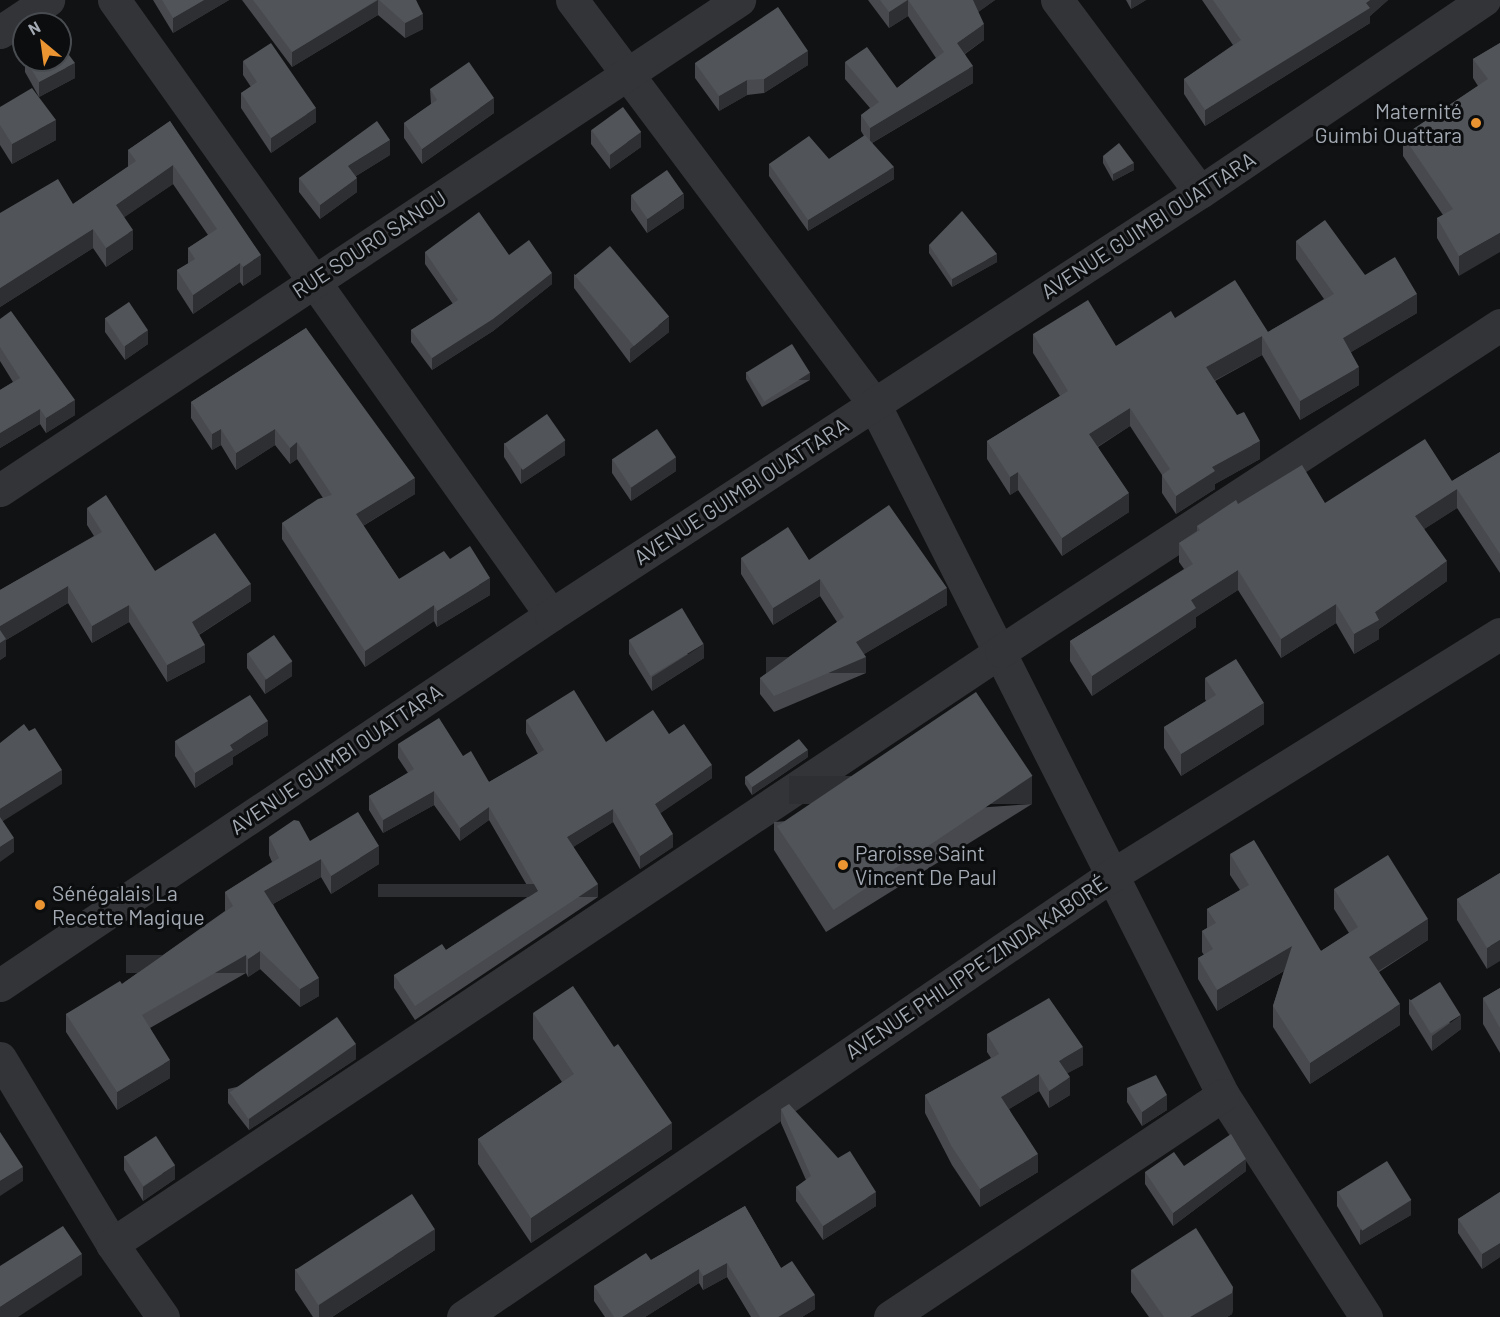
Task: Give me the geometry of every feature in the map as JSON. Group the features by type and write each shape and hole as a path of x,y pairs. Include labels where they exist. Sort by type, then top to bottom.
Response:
{"street":[{"path":"0,32 48,0"},
{"path":"114,0 551,615"},
{"path":"572,0 630,73 874,404 1001,651 1109,877 1223,1095 1366,1317"},
{"name":"RUE SOURO SANOU","path":"0,490 739,0"},
{"path":"1057,0 1200,192"},
{"name":"AVENUE GUIMBI OUATTARA","path":"0,985 551,615 1200,192 1484,0"},
{"path":"112,1244 1001,651 1500,325"},
{"name":"AVENUE PHILIPPE ZINDA KABORÉ","path":"463,1317 1109,877 1500,634"},
{"path":"0,1058 112,1244 163,1317"},
{"path":"890,1317 1223,1095"}],"building":[{"path":"162,0 204,0 173,18"},
{"path":"253,0 377,0 292,52"},
{"path":"379,0 416,0 423,14 405,23"},
{"path":"880,0 907,0 889,12"},
{"path":"908,0 973,0 984,24 957,43 973,66 870,128 861,115 879,102 845,62 867,47 897,88 944,52"},
{"path":"1213,0 1370,0 1366,3 1370,8 1205,110 1184,79 1241,40"},
{"path":"778,7 808,51 764,79 747,80 719,96 695,63"},
{"path":"271,43 316,108 271,138 241,93 257,82 243,61"},
{"path":"1500,43 1500,233 1459,256 1437,218 1453,209 1403,136 1488,79 1473,59"},
{"path":"469,62 494,98 422,149 404,123 437,100 430,89"},
{"path":"33,72 58,72 39,82"},
{"path":"32,88 56,120 12,144 0,125 0,107"},
{"path":"623,107 641,132 610,155 591,130"},
{"path":"170,121 261,255 243,267 240,263 193,295 177,270 195,259 188,248 217,229 173,165 116,205 133,230 106,248 93,229 0,288 0,213 58,179 73,204 136,161 128,150"},
{"path":"377,121 390,140 348,166 357,178 320,205 299,178"},
{"path":"865,135 894,167 808,220 769,164 809,136 829,159"},
{"path":"1119,143 1134,163 1113,174 1103,156"},
{"path":"667,170 684,194 648,219 631,195"},
{"path":"962,211 997,254 952,279 929,245"},
{"path":"479,212 509,255 529,240 552,273 493,319 432,358 411,330 458,300 425,252"},
{"path":"1325,220 1365,275 1395,257 1417,294 1343,338 1359,367 1300,401 1262,336 1206,367 1237,415 1244,412 1260,441 1212,467 1215,471 1176,496 1162,475 1170,469 1130,408 1089,434 1129,493 1062,538 1018,472 1010,477 987,441 1068,391 1033,334 1088,300 1116,346 1171,311 1175,318 1235,280 1268,332 1334,294 1296,241"},
{"path":"610,246 669,316 634,346 575,276"},
{"path":"129,302 148,330 124,346 105,318"},
{"path":"11,311 75,400 46,418 40,409 0,433 0,390 20,378 0,347 0,319"},
{"path":"306,328 415,478 356,514 399,579 444,551 450,559 470,546 490,578 437,611 434,605 365,651 282,523 318,499 332,495 297,442 290,448 275,429 236,453 221,429 212,434 191,402"},
{"path":"792,344 810,373 764,401 746,373"},
{"path":"547,414 565,440 523,470 504,444"},
{"path":"657,429 676,457 631,487 612,459"},
{"path":"1425,439 1452,481 1500,452 1500,554 1457,489 1415,516 1447,561 1375,612 1379,620 1354,634 1336,604 1281,639 1238,570 1191,600 1196,608 1092,676 1070,641 1193,564 1179,543 1200,530 1197,526 1236,500 1238,504 1302,465 1325,503"},
{"path":"106,495 155,571 215,533 251,584 192,622 205,645 167,665 129,605 92,626 68,586 0,626 0,590 102,532 87,508"},
{"path":"889,505 947,588 856,642 866,657 774,696 760,678 844,617 820,579 773,608 741,558 788,527 809,560"},
{"path":"682,608 704,644 650,676 629,640"},
{"path":"0,630 6,639 0,643"},
{"path":"274,635 292,661 266,680 248,653"},
{"path":"1236,659 1264,703 1181,754 1164,727 1216,695 1205,678"},
{"path":"574,690 606,742 653,710 669,734 684,724 712,765 655,804 673,834 640,856 613,809 567,837 598,884 415,1006 394,975 442,944 446,950 538,891 489,807 460,828 434,791 383,820 369,796 414,769 398,744 439,718 463,756 471,751 489,782 544,750 526,720"},
{"path":"976,692 1032,776 834,910 777,826"},
{"path":"250,695 268,721 230,745 233,750 195,773 175,741"},
{"path":"24,724 29,731 35,728 62,770 0,809 0,743"},
{"path":"799,739 808,750 752,787 745,777"},
{"path":"358,812 379,846 331,876 321,859 264,891 319,978 300,989 260,951 248,959 246,955 142,1015 170,1060 117,1092 66,1014 120,981 122,984 233,906 225,892 279,858 269,837 294,820 299,821 310,841"},
{"path":"0,817 14,838 0,847"},
{"path":"1254,840 1321,951 1358,927 1334,889 1388,855 1428,919 1369,957 1400,1004 1310,1063 1273,1006 1292,946 1217,990 1198,958 1213,949 1202,931 1216,923 1207,909 1249,885 1230,854"},
{"path":"1500,873 1500,940 1487,948 1457,899"},
{"path":"1440,982 1461,1015 1431,1034 1410,1001"},
{"path":"573,986 614,1047 618,1044 672,1123 531,1218 478,1139 574,1074 533,1013"},
{"path":"1500,988 1500,1028 1483,998"},
{"path":"1049,998 1083,1047 1059,1061 1070,1077 1049,1091 1039,1074 1001,1097 1038,1154 980,1189 952,1147 925,1095 999,1054 987,1034"},
{"path":"337,1017 356,1044 249,1119 230,1092"},
{"path":"1156,1075 1167,1095 1142,1112 1127,1088"},
{"path":"789,1104 838,1158 850,1151 876,1192 823,1226 796,1187 811,1176 781,1109"},
{"path":"0,1132 23,1167 0,1181"},
{"path":"1231,1134 1246,1159 1173,1213 1145,1172 1174,1152 1184,1166"},
{"path":"156,1136 175,1165 143,1186 124,1157"},
{"path":"1387,1161 1411,1200 1362,1231 1338,1192"},
{"path":"1500,1192 1500,1243 1482,1254 1458,1219"},
{"path":"412,1194 435,1229 318,1305 295,1270"},
{"path":"745,1206 781,1268 792,1261 815,1295 778,1317 760,1317 727,1263 703,1276 699,1269 622,1317 614,1317 594,1286 646,1253 651,1260"},
{"path":"63,1226 82,1254 0,1307 0,1266"},
{"path":"1196,1228 1233,1287 1232,1293 1190,1317 1164,1317 1131,1270"}],"place":[{"name":"Maternité Guimbi Ouattara","path":"1476,123"},
{"name":"Paroisse Saint Vincent De Paul","path":"843,865"},
{"name":"Sénégalais La Recette Magique","path":"40,905"}]}
